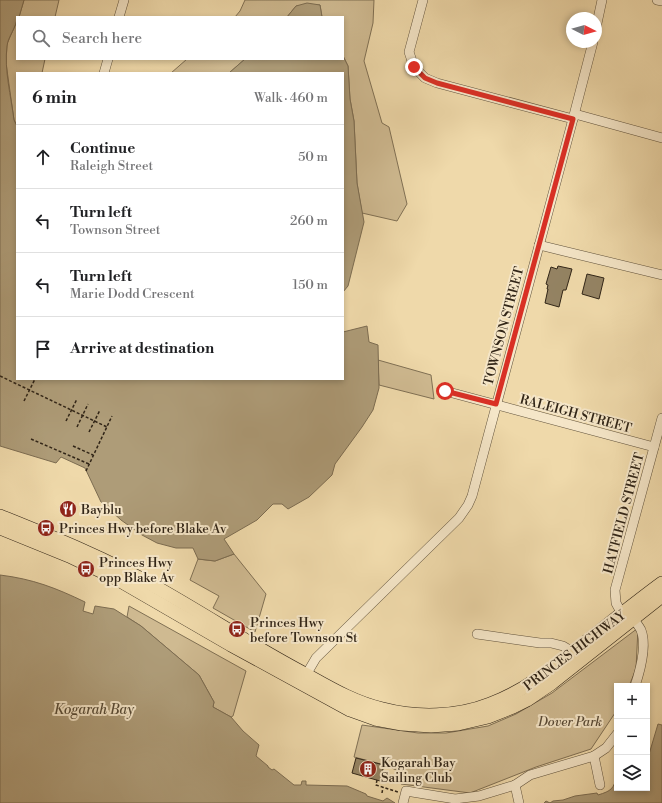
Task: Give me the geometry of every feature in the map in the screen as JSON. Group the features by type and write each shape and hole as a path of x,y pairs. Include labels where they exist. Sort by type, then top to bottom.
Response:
{"highway":[{"name":"PRINCES HIGHWAY","path":"0,516 44,534 134,575 306,675 355,700 382,709 419,715 463,712 488,705 515,693 528,686 573,652 662,596"},
{"name":"PRINCES HIGHWAY","path":"0,528 69,556 117,579 236,648 350,710 376,719 402,724 431,726 458,724 488,717 513,708 552,683 628,617 662,583"}],"street":[{"path":"119,16 124,0"},
{"path":"423,0 409,52 414,67 425,78 437,83 662,138"},
{"path":"599,12 602,0"},
{"path":"658,0 662,1"},
{"name":"TOWNSON STREET","path":"306,675 316,658 464,512 472,496 591,48"},
{"path":"104,72 108,60"},
{"path":"539,245 662,275"},
{"name":"RALEIGH STREET","path":"445,391 654,447"},
{"name":"HATFIELD STREET","path":"636,683 642,660 643,640 640,628 616,603 615,590 662,418"},
{"path":"477,634 540,643 551,643 563,646 573,652"},
{"path":"404,799 406,791 455,799 479,796 515,785 530,775 594,756 606,748 614,738"},
{"path":"594,756 600,785"},
{"path":"515,785 519,803"}],"path":[{"path":"0,376 107,427"},
{"path":"24,401 34,380"},
{"path":"66,421 78,399"},
{"path":"77,427 88,404"},
{"path":"89,432 100,410"},
{"path":"86,471 112,416"},
{"path":"31,439 89,464"},
{"path":"72,446 93,456"},
{"path":"377,780 376,785 383,787 404,799"},
{"path":"382,793 383,787"}],"green space":[{"path":"24,0 59,0 55,16 19,16"},
{"path":"245,0 374,0 373,23 364,61 382,123 389,127 407,204 397,221 362,213 357,183 354,121 350,99 348,66 344,58 344,16 322,16 320,5 296,6 288,16 236,16"},
{"path":"16,23 16,60 45,60 42,72 16,72 16,124 14,120 6,63 7,44"},
{"path":"186,60 244,60 230,72 172,72"},
{"path":"378,360 431,375 434,399 379,385"},
{"path":"234,554 266,594 255,632 213,608 219,596 190,580 198,559 215,561"},
{"path":"129,606 246,671 233,716 231,717 213,707 214,702 199,675 141,626 127,617"},
{"name":"Dover Park","path":"638,628 636,669 630,683 614,683 614,714 591,749 536,767 470,793 401,784 403,773 385,765 354,757 362,725 418,733 446,733 488,726 516,714 552,693"}],"water":[{"path":"0,0 24,0 19,16 16,16 16,24 8,42 6,55 8,83 16,124 16,380 344,380 344,332 367,326 369,342 378,345 379,388 373,410 335,464 332,475 309,497 288,509 282,504 273,504 257,520 224,539 234,554 215,561 198,559 193,548 176,548 157,543 142,535 121,520 101,502 85,468 61,457 56,463 0,446"},
{"path":"307,3 320,5 322,16 288,16 296,6"},
{"path":"344,58 348,66 350,99 354,121 357,183 364,222 348,286 344,291 344,72 230,72 244,60 344,60"},
{"name":"Kogarah Bay","path":"0,575 34,582 64,592 85,602 83,611 93,614 95,606 114,609 141,626 199,675 214,702 213,707 231,717 243,731 259,745 256,756 268,767 272,770 274,769 294,785 301,785 302,781 306,781 306,785 347,786 366,794 367,796 383,801 387,798 395,803 0,803"},
{"path":"658,724 662,725 662,803 550,803 575,796 597,793 598,795 611,789 614,784 614,791 650,791 650,751"}],"building":[{"path":"558,266 572,269 566,290 563,290 559,307 545,303 548,289 548,285 546,284 551,267 557,269"},
{"path":"587,274 604,278 599,299 582,294"},
{"name":"Kogarah Bay Sailing Club","path":"356,758 384,765 380,781 352,773"}],"place":[{"name":"Bayblu","path":"68,509"},
{"name":"Princes Hwy before Blake Av","path":"46,528"},
{"name":"Princes Hwy opp Blake Av","path":"86,569"},
{"name":"Princes Hwy before Townson St","path":"237,629"},
{"name":"Kogarah Bay Sailing Club","path":"368,769"}],"route":[{"path":"414,67 425,78 437,83 573,119 496,404 445,391"}]}
